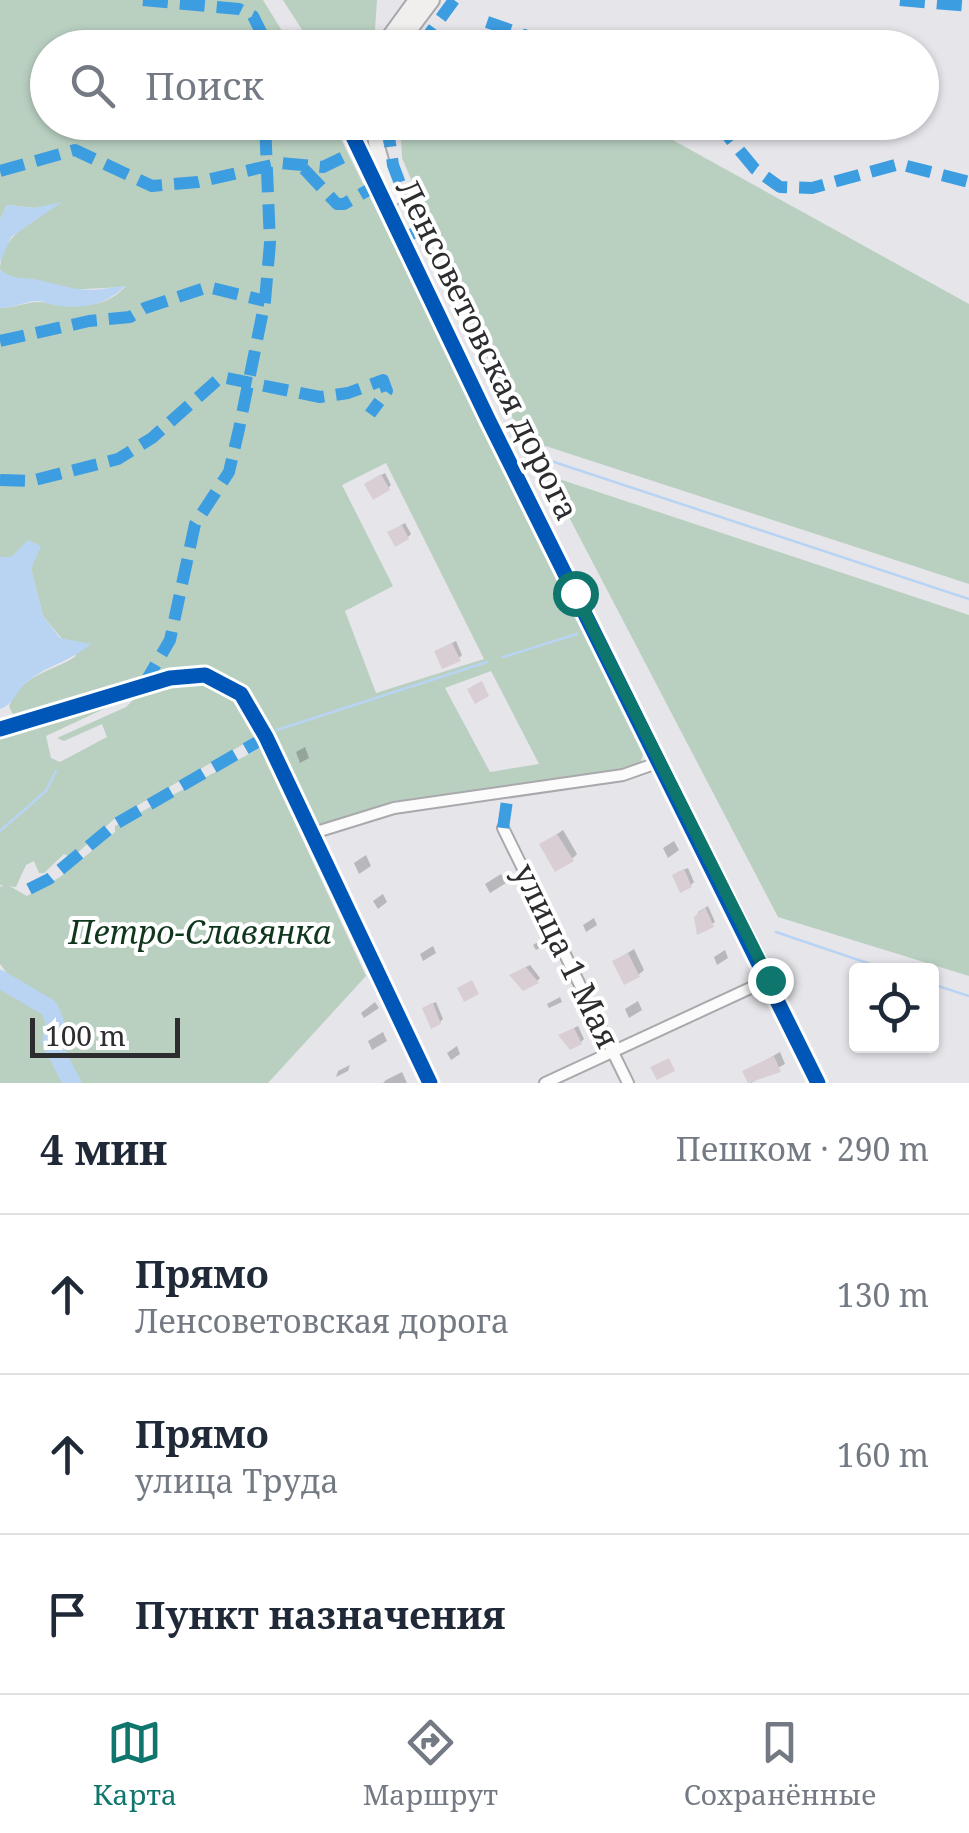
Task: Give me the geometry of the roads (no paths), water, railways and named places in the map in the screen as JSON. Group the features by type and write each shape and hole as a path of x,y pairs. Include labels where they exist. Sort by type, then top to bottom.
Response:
{"street":[{"path":"394,30 416,0"},
{"path":"410,30 432,0"},
{"name":"Ленсоветовская дорога","path":"355,140 657,763 770,980 818,1083"},
{"path":"376,140 404,238"},
{"path":"0,728 170,678 205,675 232,687 250,708 430,1083"},
{"path":"310,834 394,808 623,775 657,763"},
{"name":"улица 1 Мая","path":"504,828 628,1083"},
{"path":"545,1083 770,980"}],"water":[{"path":"62,202 11,237 0,262 0,220 7,205 34,208"},
{"path":"0,270 14,277 81,289 126,285 111,297 84,306 38,301 0,308"},
{"path":"28,540 41,546 31,569 43,616 60,638 91,644 36,676 0,709 0,557 11,557"}],"waterway":[{"path":"545,459 969,599"},
{"path":"503,657 577,634"},
{"path":"277,730 487,662"},
{"path":"0,831 46,791 56,771"},
{"path":"776,932 867,963"},
{"path":"0,979 49,1008 55,1022 51,1042 72,1083"},
{"path":"939,986 969,996"}],"park label":[{"name":"Петро-Славянка","path":"200,933"}]}
